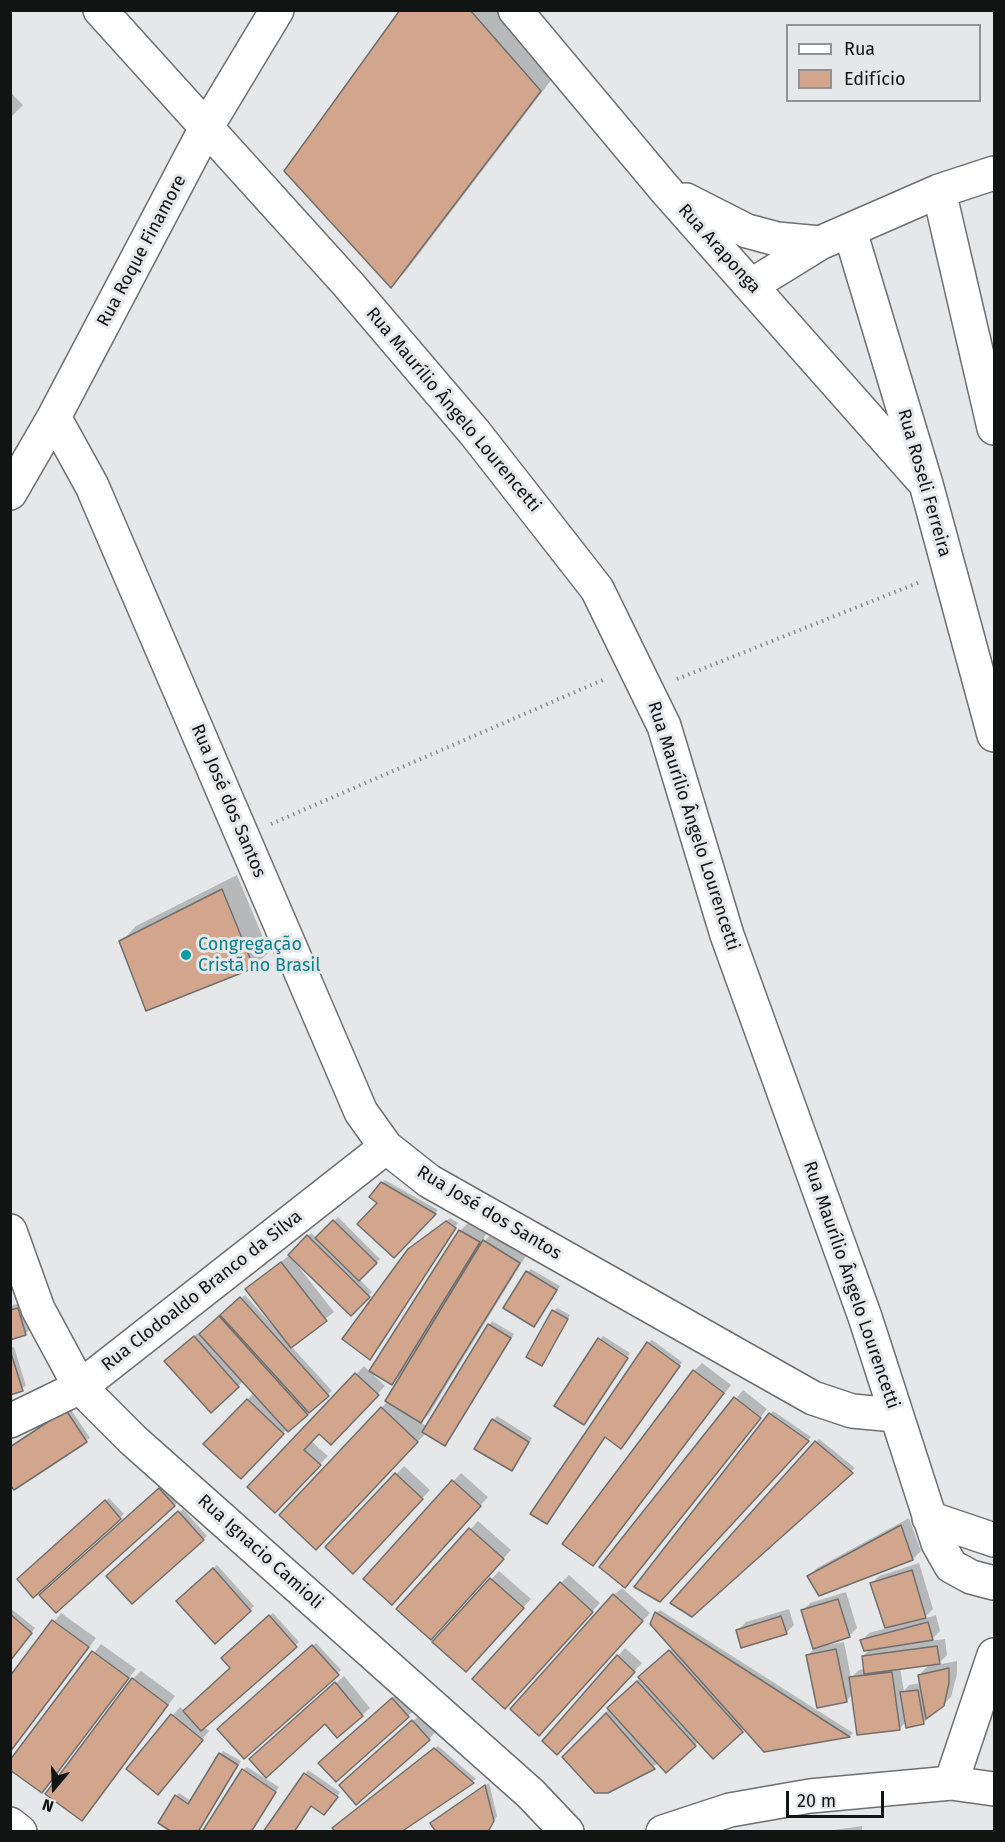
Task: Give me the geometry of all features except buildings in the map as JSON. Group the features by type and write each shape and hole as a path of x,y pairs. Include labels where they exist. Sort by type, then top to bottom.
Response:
{"street":[{"name":"Rua Maurílio Ângelo Lourencetti","path":"100,10 348,284 475,432 597,589 664,726 727,935 865,1317 938,1543 951,1566 971,1577 994,1583"},
{"name":"Rua Roque Finamore","path":"10,493 54,417 206,128 276,10"},
{"name":"Rua Araponga","path":"515,10 664,188 926,484"},
{"path":"752,285 820,243 939,191 994,173"},
{"path":"664,188 747,231 777,239 820,243"},
{"path":"939,191 994,428"},
{"name":"Rua Roseli Ferreira","path":"850,231 926,484 994,735"},
{"name":"Rua José dos Santos","path":"54,417 92,486 361,1112 386,1147 429,1181 813,1398 852,1411 895,1415"},
{"name":"Rua Clodoaldo Branco da Silva","path":"10,1421 80,1387 386,1147"},
{"name":"Rua Ignacio Camioli","path":"10,1231 38,1309 80,1387 133,1440 531,1794 567,1832"},
{"path":"929,1518 994,1540"},
{"path":"951,1783 994,1655"},
{"path":"663,1832 730,1810 786,1799 951,1783 994,1789"},
{"path":"10,1824 20,1832"}],"path":[{"path":"244,836 642,678 950,570"}],"place":[{"name":"Congregação Cristã no Brasil","path":"186,955"}]}
